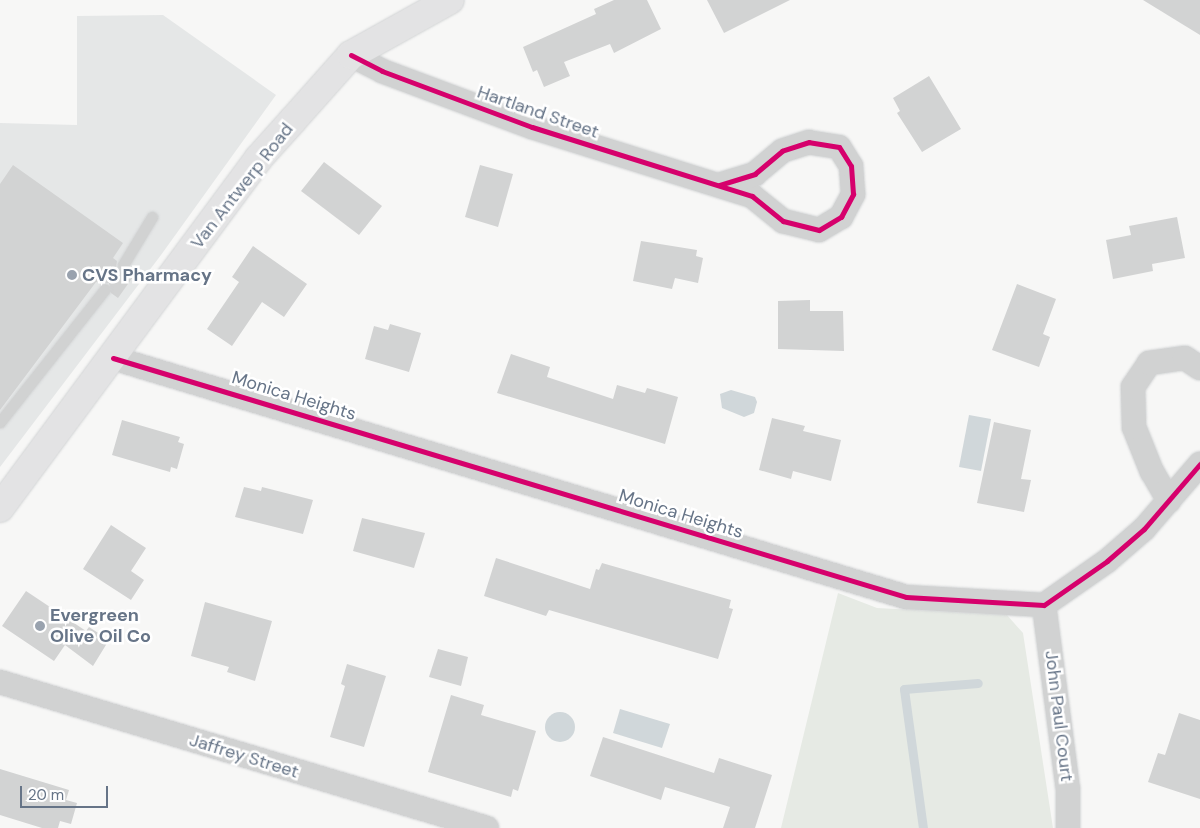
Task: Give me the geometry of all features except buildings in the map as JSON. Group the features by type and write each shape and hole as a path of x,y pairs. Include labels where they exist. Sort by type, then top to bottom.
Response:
{"street":[{"name":"Van Antwerp Road","path":"0,508 258,160 351,55 450,0"},
{"name":"Hartland Street","path":"351,55 382,70 532,127 752,196 784,221 819,230 841,218 853,194 851,166 839,147 810,142 782,151 755,174 720,185"},
{"name":"Monica Heights","path":"113,358 906,596 1044,605"},
{"path":"1169,501 1152,472 1134,427 1133,387 1149,364 1185,358 1200,368"},
{"path":"1044,605 1107,561 1169,501 1200,464"},
{"name":"John Paul Court","path":"1044,605 1068,789 1068,828"},
{"name":"Jaffrey Street","path":"0,682 487,828"}],"lane":[{"path":"123,265 152,217"},
{"path":"0,422 106,289"}],"shaded area":[{"path":"163,15 276,95 161,255 0,467 0,123 77,125 77,16"},
{"path":"731,390 755,397 757,402 754,413 744,417 722,408 720,394"},
{"path":"969,415 991,419 981,471 959,467"},
{"path":"838,593 877,608 1007,615 1023,633 1053,828 781,828"},
{"path":"620,709 670,724 662,748 613,733"},
{"path":"560,712 571,716 575,727 571,738 560,742 549,738 545,727 549,716"}],"waterway":[{"path":"923,828 904,689 978,683"}],"cycle path":[{"path":"351,55 382,71 532,127 752,196 783,221 819,230 841,217 853,194 851,166 839,147 809,142 782,151 755,174 720,185"},
{"path":"113,358 906,597 1044,605 1107,561 1144,529 1200,464"}],"place":[{"name":"CVS Pharmacy","path":"72,275"},
{"name":"Evergreen Olive Oil Co","path":"40,626"}]}
